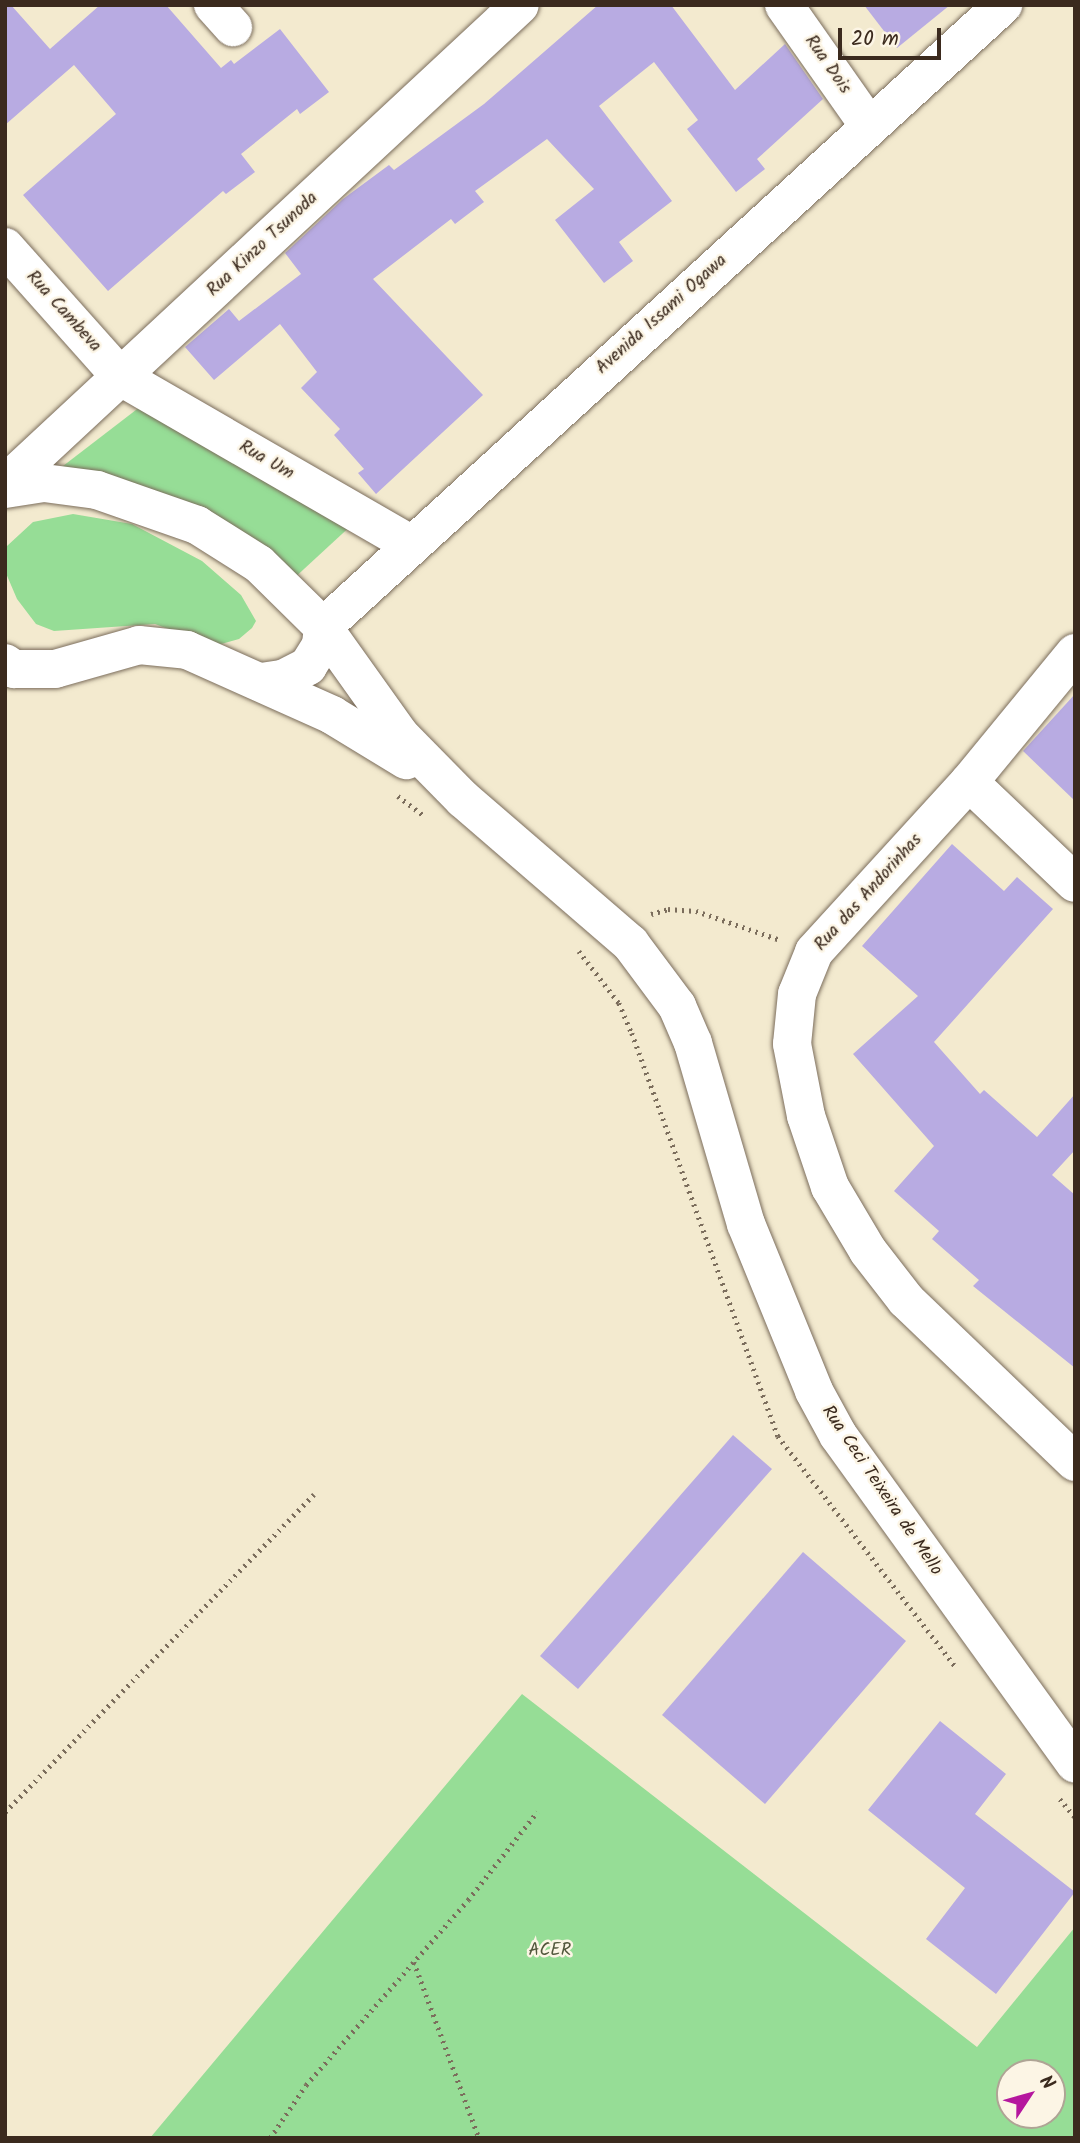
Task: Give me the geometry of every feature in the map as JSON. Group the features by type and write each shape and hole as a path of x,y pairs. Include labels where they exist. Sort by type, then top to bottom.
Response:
{"street":[{"name":"Rua Kinzo Tsunoda","path":"5,484 520,5"},
{"name":"Rua Dois","path":"784,5 869,125"},
{"name":"Avenida Issami Ogawa","path":"323,627 1003,5"},
{"name":"Rua Cambeva","path":"5,247 121,377"},
{"name":"Rua Um","path":"121,377 411,545"},
{"path":"5,489 44,483 78,486 197,526 259,564 323,627 383,715 473,807"},
{"path":"261,682 283,679 308,666 321,645 323,627"},
{"path":"5,663 14,668 55,669 139,645 162,646 210,658 361,731 473,807"},
{"name":"Rua das Andorinhas","path":"1075,653 969,782 814,952 797,995 792,1044 806,1116 830,1187 868,1251 906,1300 1075,1462"},
{"path":"969,782 1075,883"},
{"name":"Rua Ceci Teixeira de Mello","path":"473,807 623,936 677,1006 746,1224 814,1391 838,1435 1075,1764"}],"path":[{"path":"386,787 428,819"},
{"path":"623,936 647,916 668,909 696,911 814,952"},
{"path":"5,1812 314,1494"},
{"path":"270,2138 306,2085 414,1962 537,1812"},
{"path":"414,1962 479,2138"}],"green space":[{"path":"145,403 355,522 291,581 50,476"},
{"path":"73,514 132,524 202,561 241,595 256,621 252,628 239,639 214,646 155,624 54,631 36,624 17,599 5,571 7,546 33,522"},
{"name":"ACER","path":"522,1694 977,2047 1075,1927 1075,2138 150,2138"}],"building":[{"path":"5,5 11,5 50,49 100,5 166,5 221,68 231,60 234,64 280,29 329,92 300,114 297,109 241,154 255,172 226,194 223,191 108,291 23,195 116,114 74,65 5,125"},
{"path":"598,5 671,5 735,90 785,44 823,99 757,159 765,169 736,192 687,129 698,120 654,62 599,106 672,201 619,242 633,261 604,283 555,220 594,189 547,139 475,191 484,202 455,224 451,219 373,279 483,395 376,494 358,473 364,469 334,435 340,429 301,388 317,372 280,324 214,380 185,347 229,309 239,321 301,274 285,253 343,199 389,165 394,170 484,104"},
{"path":"864,5 950,5 897,48"},
{"path":"1075,694 1075,801 1023,751"},
{"path":"952,844 1004,891 1017,877 1053,909 934,1042 980,1094 984,1090 1037,1137 1075,1094 1075,1150 1052,1175 1075,1195 1075,1368 973,1286 979,1280 932,1239 939,1231 894,1191 934,1146 853,1054 918,996 862,946"},
{"path":"733,1435 772,1469 578,1689 540,1656"},
{"path":"803,1552 906,1641 765,1804 662,1715"},
{"path":"940,1721 1006,1774 975,1814 1075,1892 996,1994 926,1939 965,1888 868,1810"}]}
